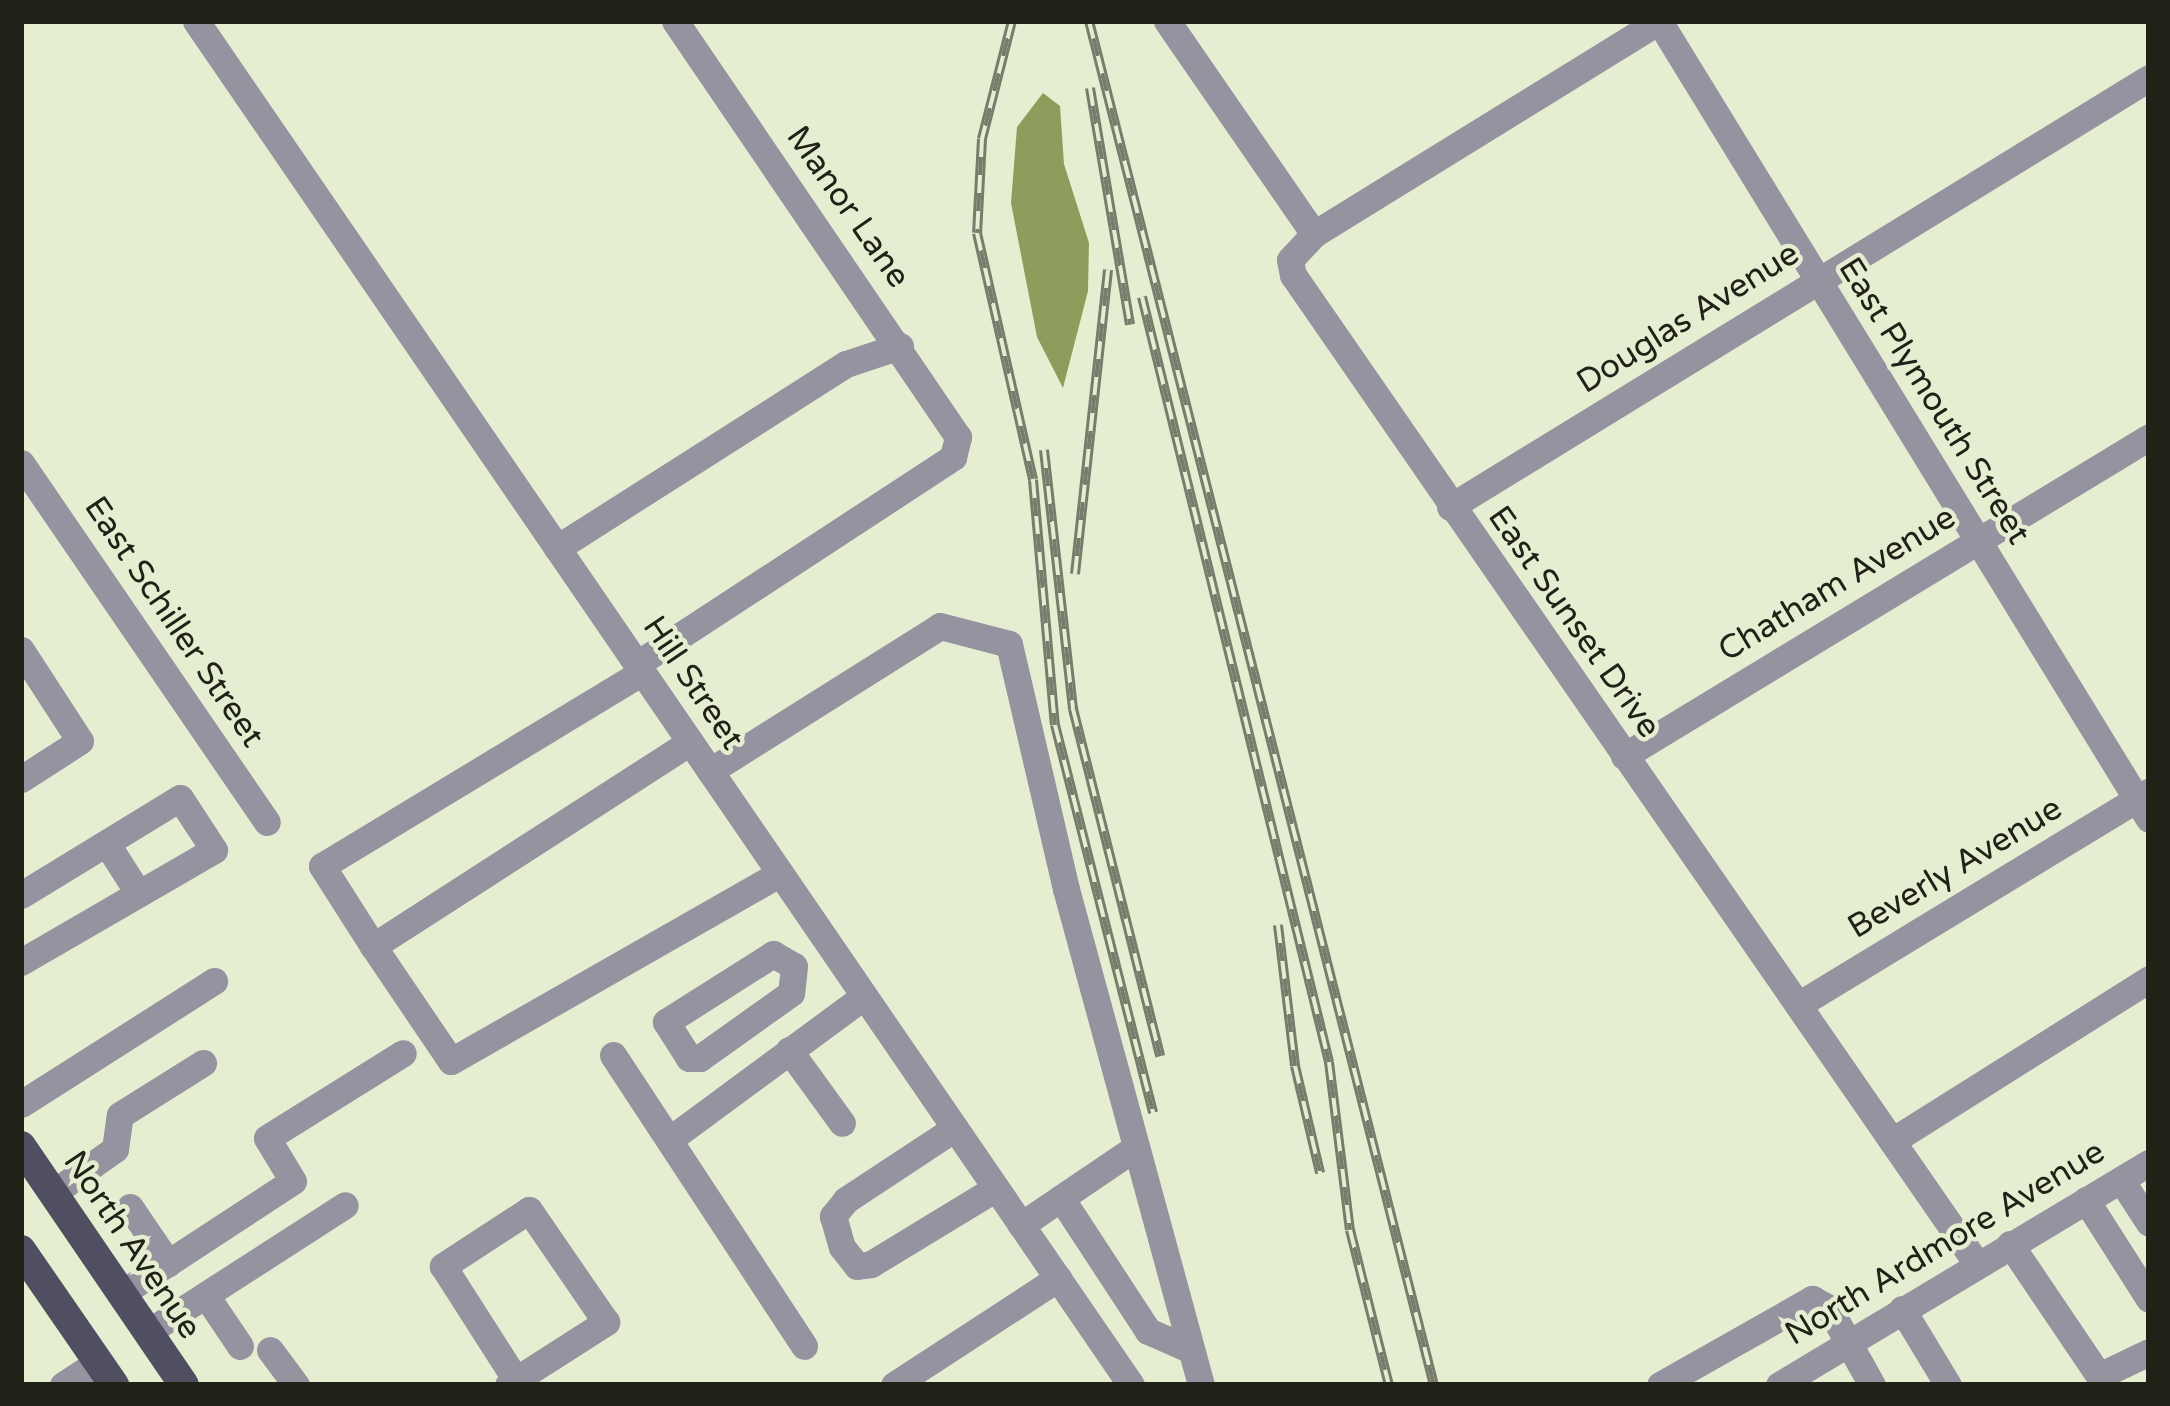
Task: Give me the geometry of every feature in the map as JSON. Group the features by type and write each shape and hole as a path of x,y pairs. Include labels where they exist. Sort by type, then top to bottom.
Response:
{"main road":[{"name":"North Avenue","path":"21,1146 184,1385"},
{"path":"21,1250 106,1374"}],"street":[{"name":"Hill Street","path":"196,21 1131,1385"},
{"name":"Manor Lane","path":"639,668 953,458 958,437 674,21"},
{"path":"1167,21 1314,234 1659,21"},
{"name":"East Plymouth Street","path":"1659,21 2145,803"},
{"name":"Douglas Avenue","path":"1450,507 2149,77"},
{"name":"East Sunset Drive","path":"1314,234 1290,260 1299,291 1977,1264"},
{"path":"557,548 846,364 876,360 900,346"},
{"name":"Chatham Avenue","path":"1624,756 2149,437"},
{"name":"East Schiller Street","path":"21,463 267,822"},
{"path":"710,771 940,626 1009,644 1201,1385"},
{"path":"21,650 80,742 21,779"},
{"path":"639,668 322,866 451,1061 780,873"},
{"path":"373,946 690,742"},
{"path":"21,895 180,798 214,850 21,962"},
{"name":"Beverly Avenue","path":"1798,1005 2145,803"},
{"path":"107,844 139,894"},
{"path":"794,966 773,954 761,958 672,1017 668,1029 688,1058 700,1058 791,993 794,966 828,943"},
{"path":"1892,1141 2149,979"},
{"path":"21,1104 214,981"},
{"path":"668,1140 864,996"},
{"path":"789,1050 842,1123"},
{"path":"122,1293 293,1180 267,1138 403,1053"},
{"path":"613,1055 804,1346"},
{"path":"53,1193 115,1149 121,1115 203,1064"},
{"path":"955,1128 846,1201 832,1216 842,1246 857,1266 871,1264 996,1188"},
{"path":"1022,1225 1136,1147"},
{"name":"North Ardmore Avenue","path":"1779,1385 2149,1163"},
{"path":"2121,1180 2149,1223"},
{"path":"1061,1198 1148,1331 1191,1350"},
{"path":"2086,1200 2149,1300"},
{"path":"148,1332 345,1205"},
{"path":"130,1207 168,1263"},
{"path":"529,1210 606,1322 512,1382 443,1266 529,1210"},
{"path":"2010,1244 2099,1376 2149,1352"},
{"path":"894,1385 1058,1278"},
{"path":"206,1297 240,1346"},
{"path":"1660,1385 1806,1299 1824,1301 1872,1385"},
{"path":"1902,1310 1948,1385"},
{"path":"270,1350 296,1385"},
{"path":"63,1385 106,1374"}],"shaded area":[{"path":"1043,93 1060,106 1064,164 1089,243 1088,291 1063,388 1037,337 1011,203 1017,127"}],"railway":[{"path":"1012,21 982,139 977,233 1033,480 1055,725 1153,1113"},
{"path":"1089,21 1434,1385"},
{"path":"1090,88 1130,325"},
{"path":"1075,574 1108,270"},
{"path":"1142,297 1329,1062 1350,1230 1389,1385"},
{"path":"1044,450 1073,709 1160,1056"},
{"path":"1278,925 1295,1066 1320,1173"}]}
